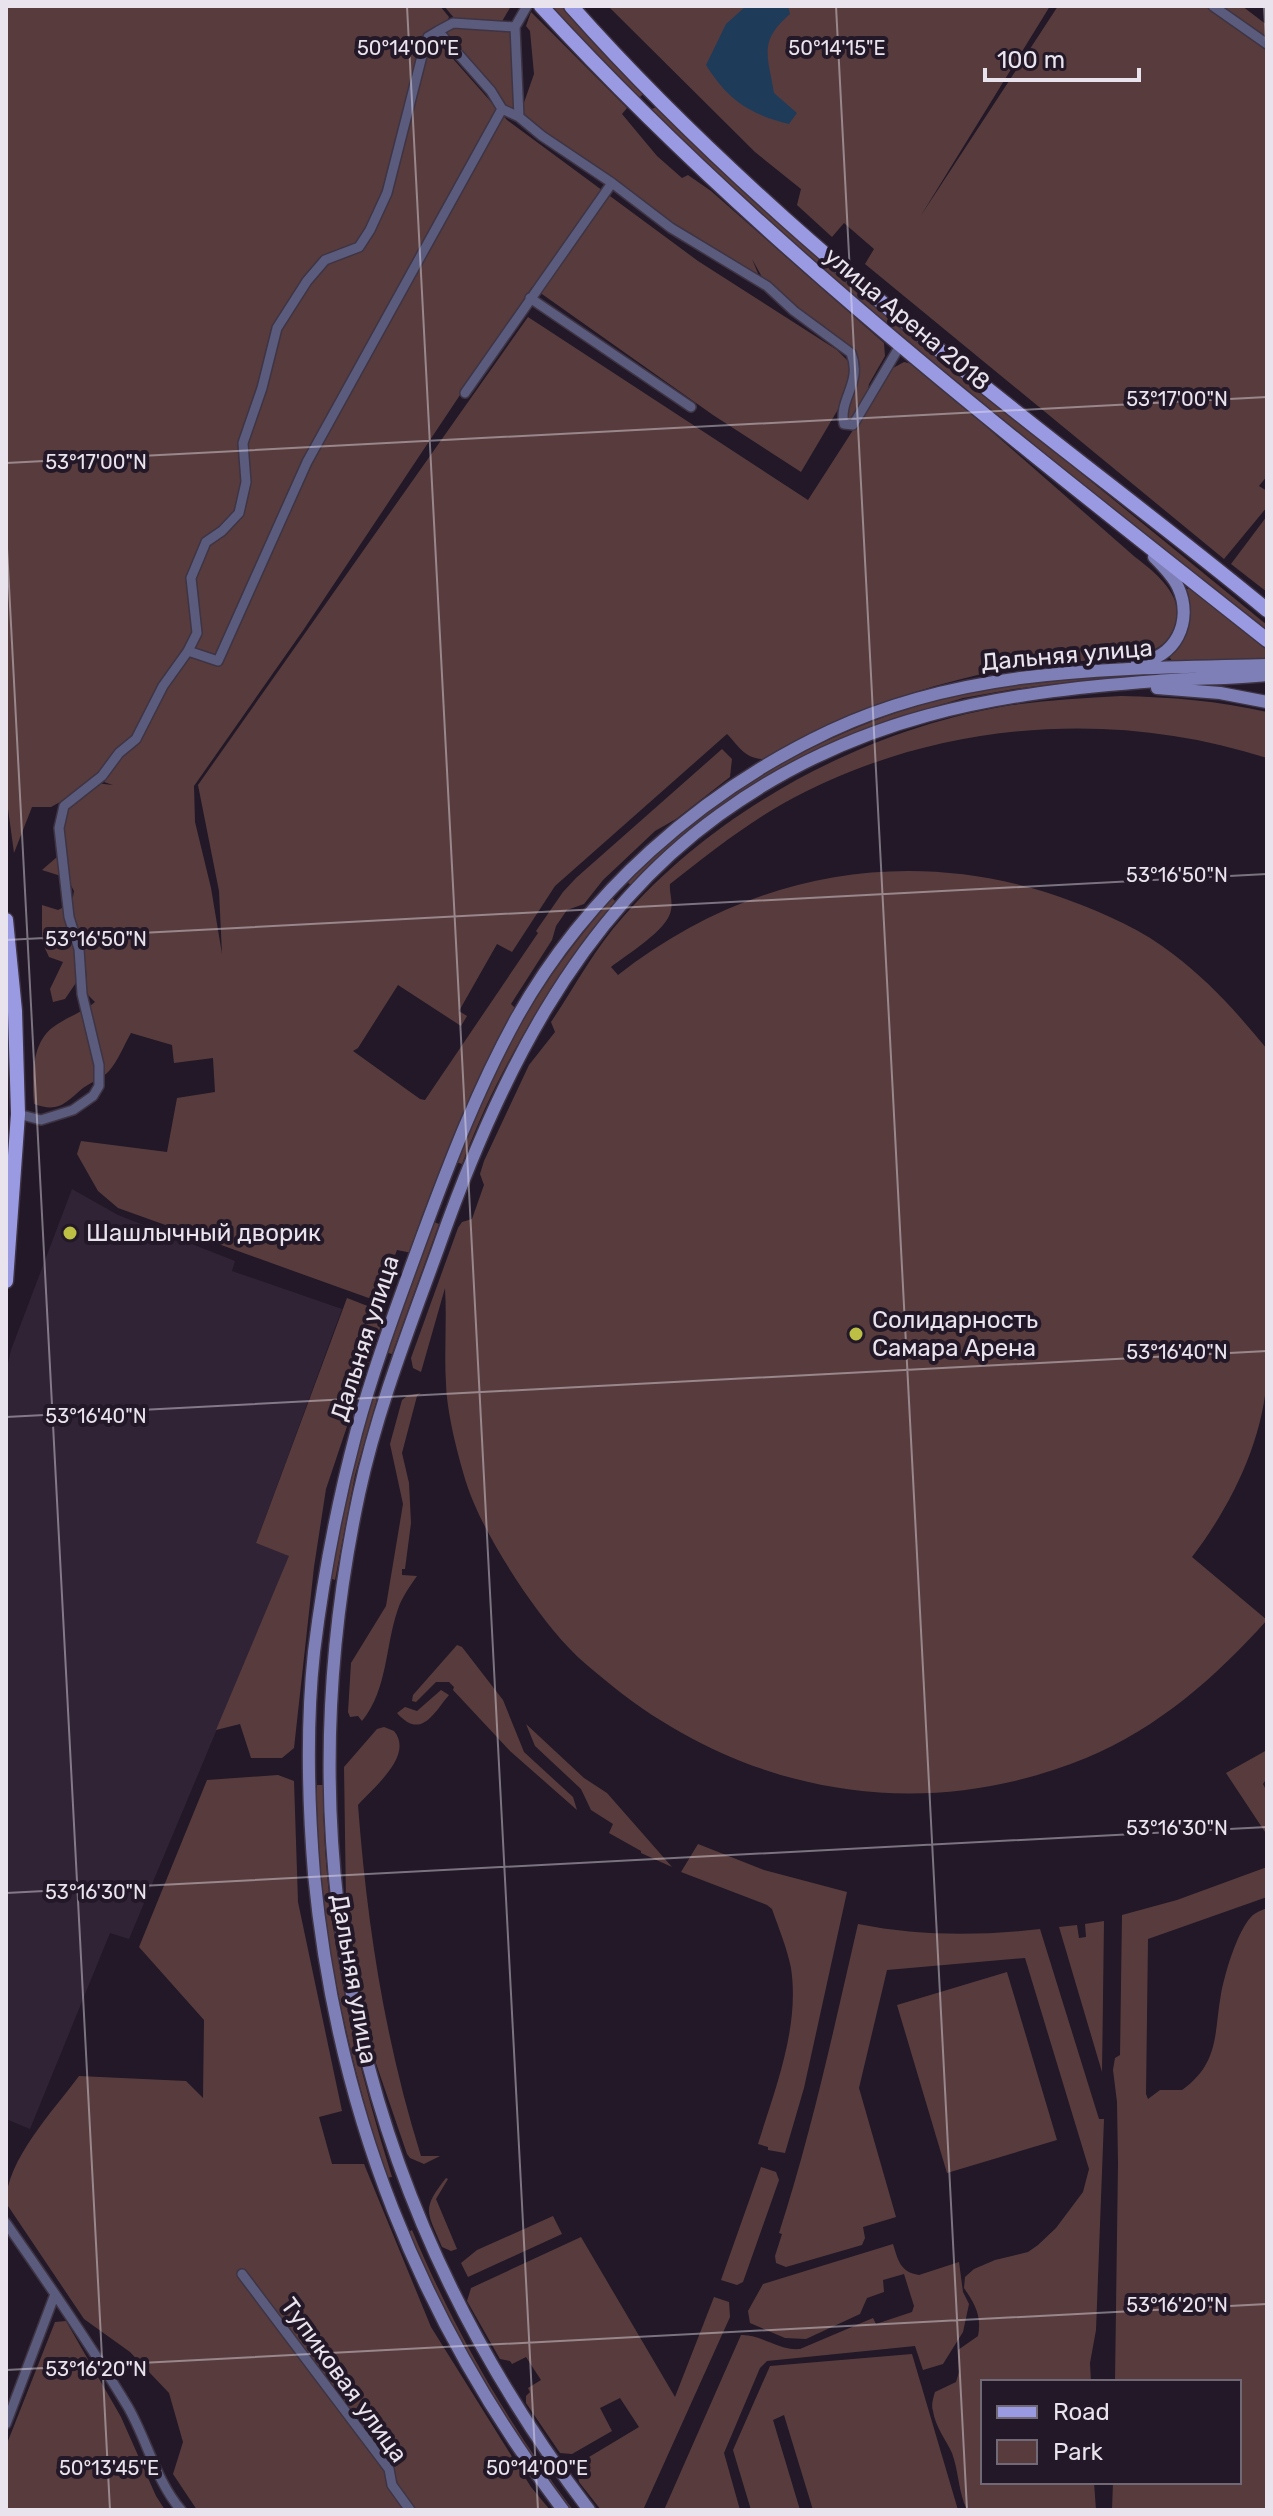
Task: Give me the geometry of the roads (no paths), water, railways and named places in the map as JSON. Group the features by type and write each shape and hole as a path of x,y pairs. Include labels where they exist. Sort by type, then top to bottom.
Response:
{"main road":[{"name":"улица Арена 2018","path":"541,6 641,111 781,241 901,344 1267,640"},
{"name":"улица Арена 2018","path":"571,6 656,97 794,228 1017,413 1267,610"},
{"path":"1019,677 1056,667 1147,661 1171,648 1180,636 1183,625 1183,600 1170,574 1136,536"},
{"name":"Дальняя улица","path":"563,2510 499,2418 451,2340 420,2276 387,2195 349,2080 321,1938 309,1814 314,1651 356,1432 441,1185 468,1117 518,1015 575,932 646,854 708,804 752,774 829,731 877,711 932,694 1019,677 1116,669 1267,665"},
{"name":"Дальняя улица","path":"589,2510 538,2440 473,2332 407,2187 372,2085 340,1932 331,1743 342,1592 360,1492 393,1378 459,1193 519,1054 580,956 651,872 719,814 804,762 896,723 984,701 1081,687 1267,675"},
{"path":"1081,687 1169,688 1267,702"},
{"path":"616,886 628,896"},
{"path":"6,920 11,1052 18,1114 6,1281"},
{"path":"441,1185 459,1193"},
{"path":"375,1371 393,1378"},
{"path":"324,1588 342,1592"},
{"path":"309,1744 331,1743"},
{"path":"387,2195 407,2187"}],"street":[{"path":"519,117 515,27 527,6"},
{"path":"1213,6 1267,44"},
{"path":"18,1114 41,1120 73,1110 93,1096 99,1086 99,1065 82,994 79,949 69,917 59,828 64,806 102,776 119,753 136,739 163,686 197,633 191,578 206,542 239,513 246,482 243,443 262,388 277,328 307,281 325,260 359,247 370,230 387,193 428,37 453,23 515,27"},
{"path":"438,31 491,91 502,109 519,117 671,228 767,286 794,311 851,353 855,375 843,410 844,424 853,425 901,344"},
{"path":"188,651 218,661 307,462 502,109"},
{"path":"465,393 612,183"},
{"path":"530,298 691,407"},
{"path":"6,2223 130,2411 169,2496 181,2510"},
{"name":"Тупиковая улица","path":"242,2274 389,2469 392,2485 410,2510"},
{"path":"6,2424 55,2294"}],"water":[{"path":"746,6 788,6 790,14 769,41 768,59 774,93 797,113 789,124 741,104 723,88 706,65 726,24"}],"place":[{"name":"Шашлычный дворик","path":"70,1233"},
{"name":"Солидарность Самара Арена","path":"856,1334"}]}
